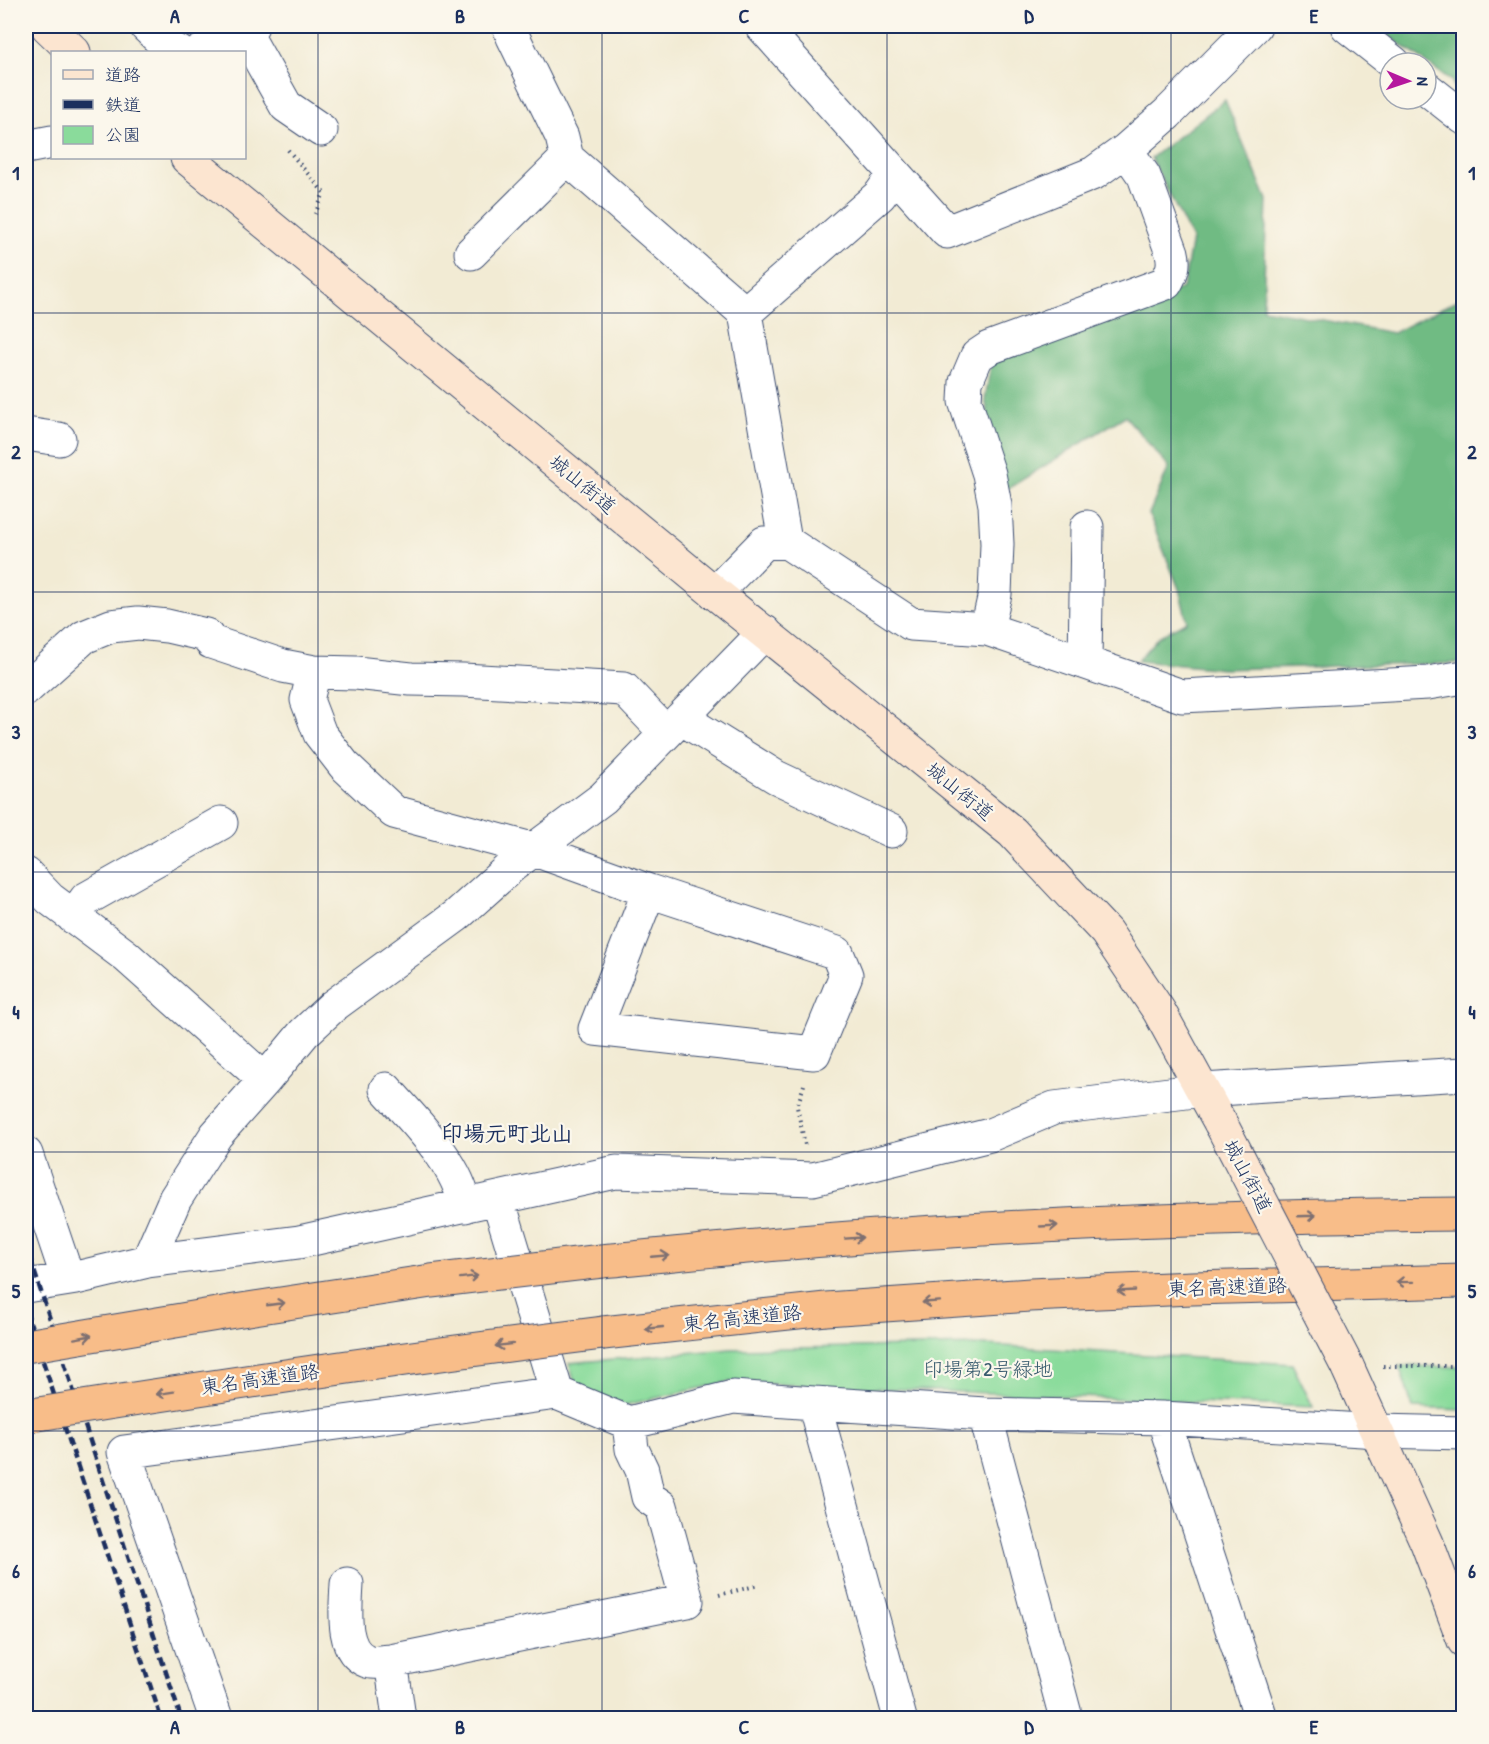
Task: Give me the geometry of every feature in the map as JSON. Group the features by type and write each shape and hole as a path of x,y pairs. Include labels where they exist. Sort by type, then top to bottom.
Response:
{"highway":[{"path":"26,1346 431,1281 602,1261 823,1240 999,1228 1184,1220 1464,1214"},
{"name":"東名高速道路","path":"26,1416 389,1360 603,1333 826,1309 1030,1295 1464,1281"}],"street":[{"path":"47,26 73,51"},
{"path":"146,26 169,48 176,51"},
{"path":"509,26 562,137 567,158 745,313 785,541"},
{"path":"762,26 947,232 1094,172 1126,150 1167,114 1255,26"},
{"path":"1347,26 1379,51"},
{"path":"202,51 248,28 286,106 321,130"},
{"path":"1438,97 1464,118"},
{"path":"26,147 51,142"},
{"path":"987,628 995,594 997,544 995,505 989,474 965,401 966,382 977,356 989,348 1166,283 1172,273 1174,262 1172,253 1144,176 1126,150"},
{"path":"471,253 567,158"},
{"name":"城山街道","path":"188,159 715,593 1012,832 1106,932 1159,1011 1203,1090 1347,1366 1427,1543 1464,1641"},
{"path":"745,313 880,195 894,175"},
{"path":"26,434 59,439"},
{"path":"1085,662 1087,527"},
{"path":"715,593 764,543 785,541 900,619 911,624 987,628 1182,696 1428,683 1464,677"},
{"path":"26,689 84,637 111,626 138,623 167,626 206,635 210,642 283,666 314,672 624,689 673,726 891,831"},
{"path":"148,1261 175,1199 216,1135 266,1080 304,1033 333,1006 456,916 513,866 603,798 765,632"},
{"path":"314,672 307,700 320,734 344,765 394,812 535,850 649,891 837,953 846,975 814,1053 595,1029 649,891"},
{"path":"73,917 86,899 221,823"},
{"path":"26,874 50,899 126,956 266,1080"},
{"path":"26,1286 68,1280 148,1261 299,1242 616,1172 813,1179 990,1135 1054,1108 1203,1090 1464,1074"},
{"path":"386,1089 442,1156 463,1193 465,1206"},
{"path":"26,1154 68,1280"},
{"path":"498,1199 557,1393"},
{"path":"216,1719 124,1452 557,1393 629,1423 733,1397 985,1414 1163,1418 1378,1431 1464,1433"},
{"path":"814,1403 900,1719"},
{"path":"985,1414 1066,1719"},
{"path":"1163,1418 1261,1719"},
{"path":"347,1584 345,1619 347,1635 359,1657 370,1662 391,1661 687,1600 661,1506 648,1497 642,1470 632,1449 629,1423"},
{"path":"391,1661 399,1719"}],"path":[{"path":"281,142 324,193 315,214"},
{"path":"1347,1366 1464,1366"},
{"path":"687,1600 702,1600 759,1585"}],"green space":[{"path":"1375,26 1463,26 1463,117 1452,81 1438,71 1438,51 1410,51"},
{"path":"1225,100 1267,200 1263,309 1393,333 1463,297 1463,663 1223,669 1137,661 1158,637 1187,621 1179,589 1149,514 1169,467 1125,416 1004,491 985,399 992,358 1183,288 1192,239 1151,158"},
{"name":"印場第2号緑地","path":"987,1345 1292,1364 1313,1407 728,1382 625,1405 576,1387 569,1363 731,1349"},
{"path":"1399,1366 1463,1367 1463,1410 1413,1408"}],"railway":[{"path":"26,1246 181,1718"},
{"path":"26,1310 161,1718"}],"district":[{"name":"印場元町北山","path":"507,1133"}]}
